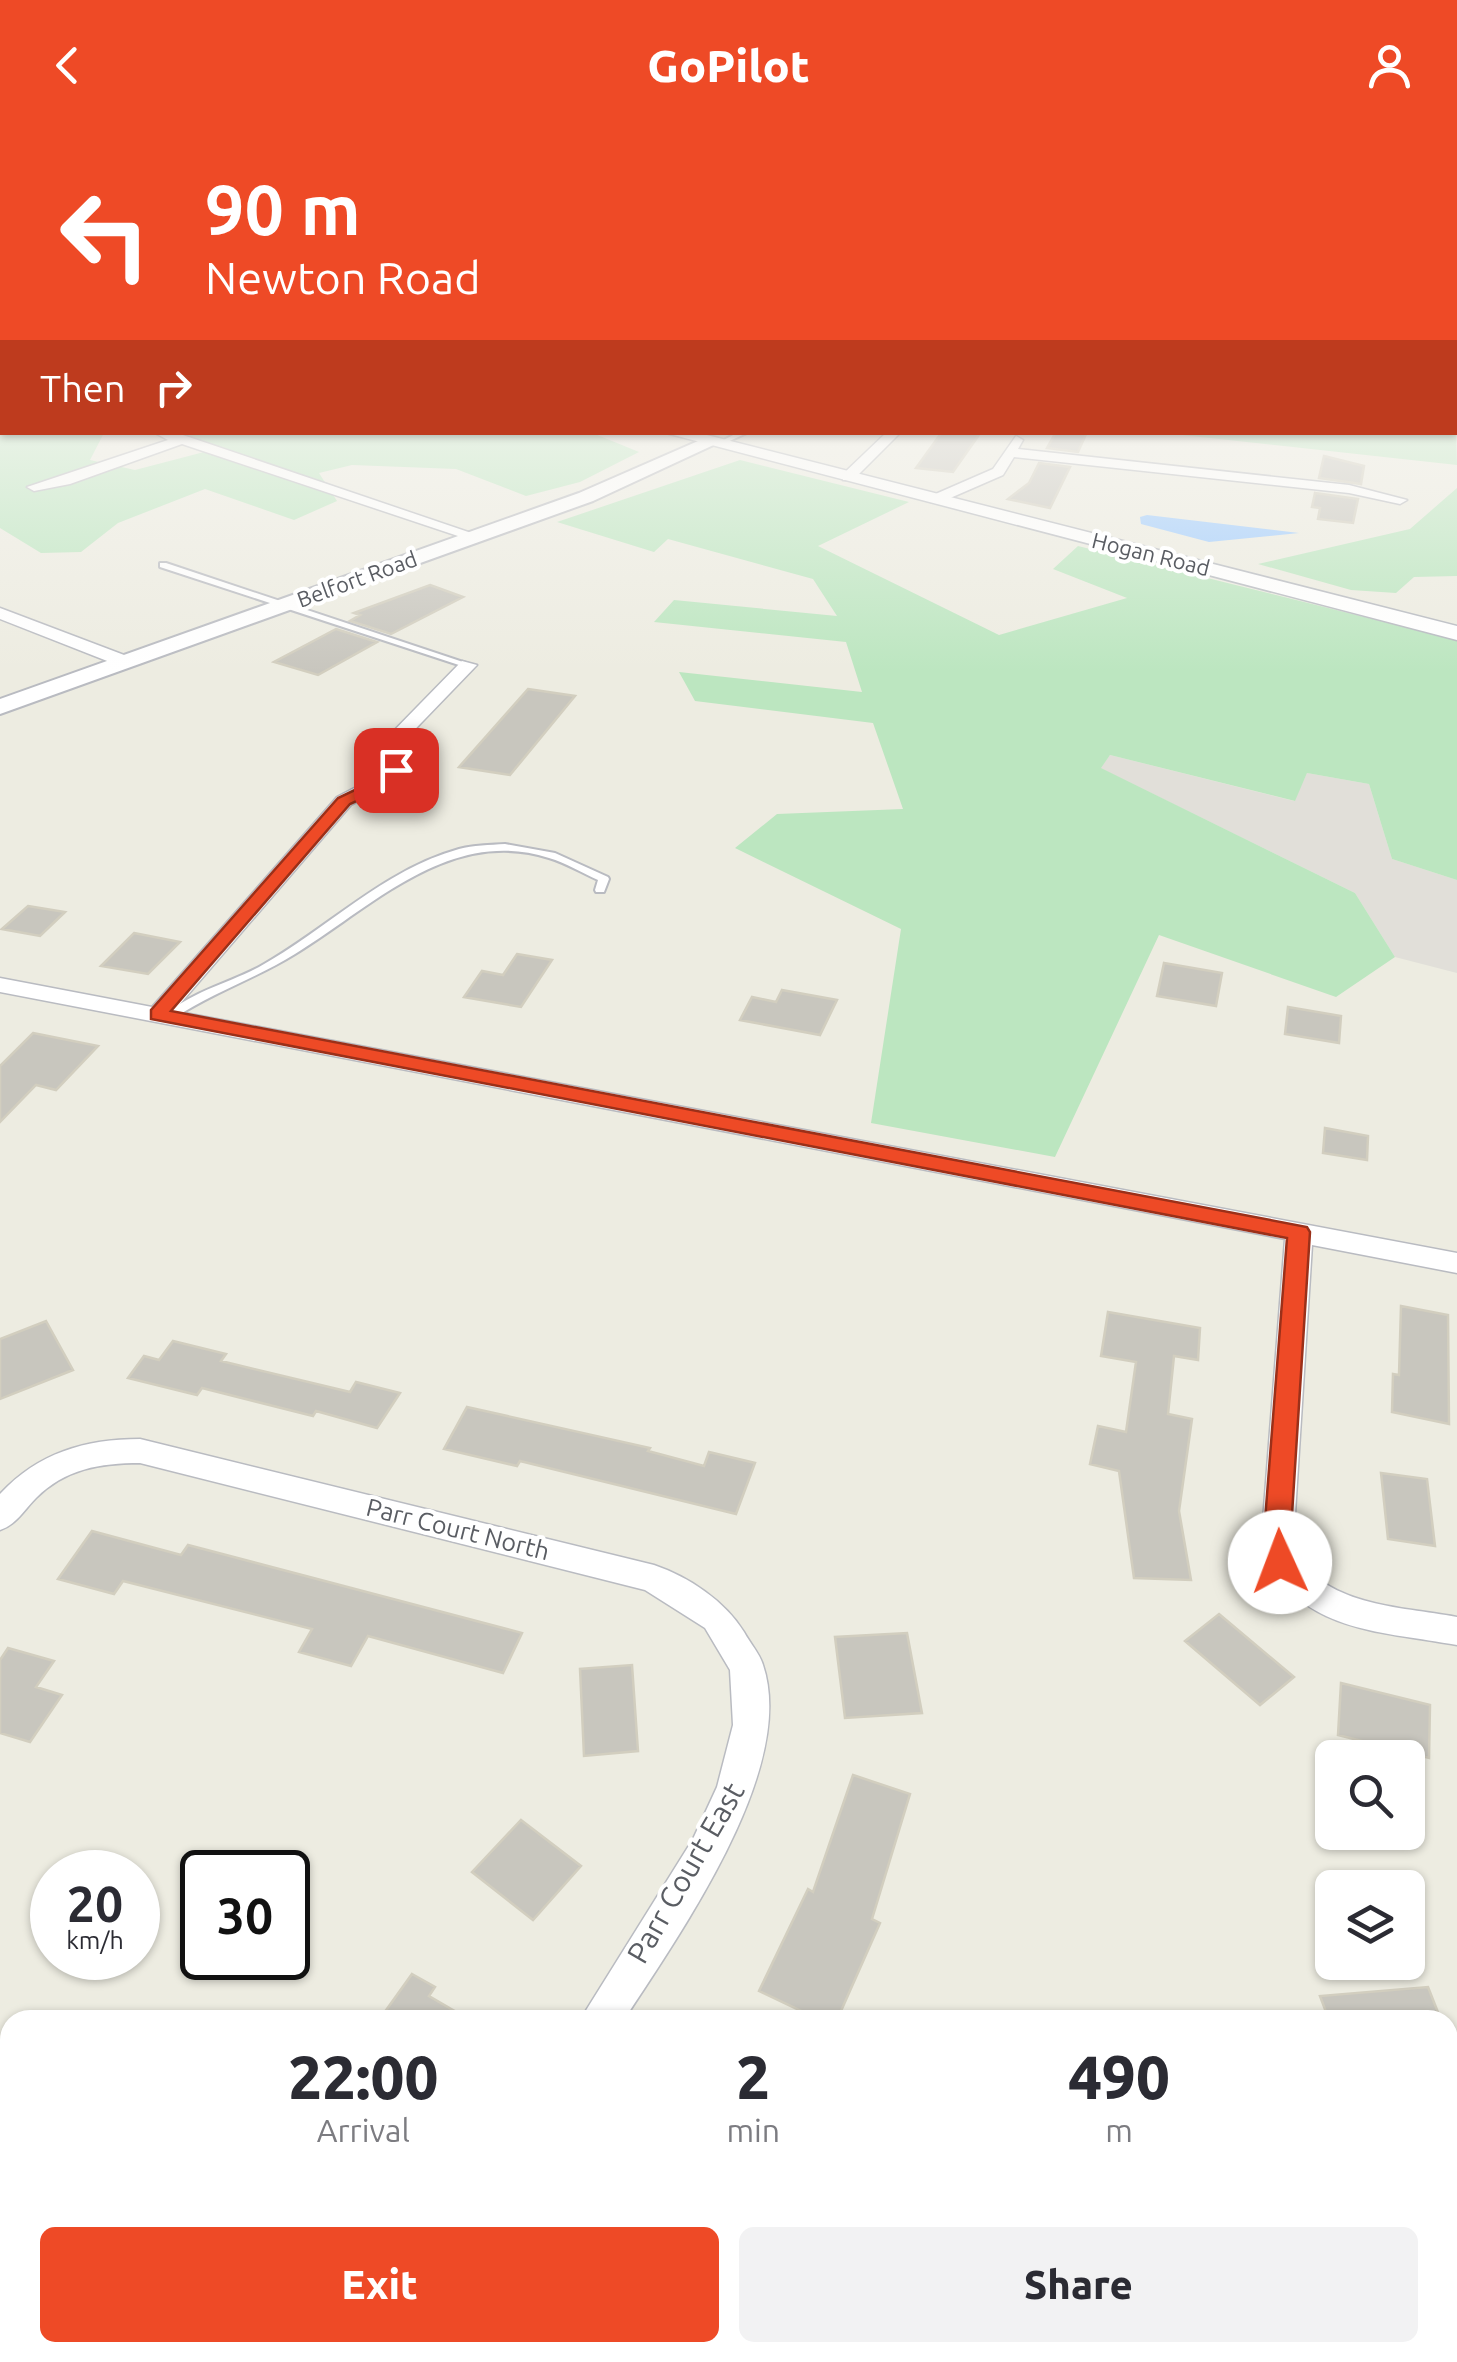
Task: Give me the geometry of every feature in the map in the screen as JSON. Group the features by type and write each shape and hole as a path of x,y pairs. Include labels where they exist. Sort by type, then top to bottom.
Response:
{"main road":[{"name":"Hogan Road","path":"802,464 1457,633"}],"street":[{"path":"34,488 112,464"},
{"path":"253,464 474,537"},
{"path":"654,469 656,464"},
{"name":"Belfort Road","path":"0,707 474,537 664,464"},
{"path":"848,477 861,464"},
{"path":"936,499 998,472 1003,464"},
{"path":"1155,464 1349,489 1400,500"},
{"path":"0,613 126,662"},
{"path":"164,1016 344,801 393,776 396,770 386,748 468,665"},
{"path":"0,985 1457,1263"},
{"path":"1299,1232 1277,1546 1280,1562 1290,1580 1329,1603 1457,1631"},
{"name":"Parr Court North","path":"0,1516 42,1471 70,1457 105,1450 140,1451 654,1579 708,1607 728,1630 744,1659"},
{"name":"Parr Court East","path":"606,2010 731,1806 746,1766 752,1728 744,1659"}],"lane":[{"path":"163,565 468,665"},
{"path":"164,1016 194,998 263,969 423,862 484,850 550,855 578,863 604,879 600,890"}],"shaded area":[{"path":"1110,755 1294,801 1307,773 1369,784 1392,859 1457,880 1457,973 1395,957 1355,893 1100,768"}],"green space":[{"path":"0,464 109,464 135,470 157,464 615,464 580,482 526,496 456,469 352,465 319,473 337,501 294,520 205,489 118,523 81,552 41,553 0,528"},
{"path":"728,464 757,464 909,502 818,546 999,635 1127,598 1053,569 1078,546 1457,640 1457,880 1392,859 1369,784 1307,773 1295,801 1110,755 1101,768 1355,893 1395,957 1336,997 1159,935 1055,1157 871,1123 901,929 735,848 777,814 903,809 873,723 695,701 679,672 862,692 846,642 654,622 674,600 837,616 813,579 668,539 654,552 557,522"},
{"path":"1457,488 1457,576 1414,577 1396,593 1351,590 1258,564 1410,529"}],"water":[{"path":"1140,517 1299,533 1209,542 1141,524"}],"building":[{"path":"919,464 958,464 953,472 916,468"},
{"path":"1038,464 1070,467 1050,508 1008,499 1029,483"},
{"path":"1322,464 1364,466 1361,484 1319,478"},
{"path":"1315,493 1358,499 1353,523 1318,519 1320,508 1312,507"},
{"path":"430,585 463,597 391,634 350,621 360,615 354,613"},
{"path":"336,629 377,642 318,675 274,662"},
{"path":"528,689 575,696 510,775 459,767"},
{"path":"28,906 65,912 40,936 2,929"},
{"path":"134,933 180,942 148,974 101,966"},
{"path":"517,954 552,960 521,1007 464,997 482,971 503,975"},
{"path":"1164,963 1222,973 1216,1006 1157,996"},
{"path":"782,990 837,1000 820,1035 740,1020 752,997 776,1002"},
{"path":"1288,1007 1341,1016 1339,1043 1285,1034"},
{"path":"33,1033 98,1046 56,1090 36,1085 0,1122 0,1066"},
{"path":"1325,1128 1368,1136 1367,1160 1323,1153"},
{"path":"1401,1306 1448,1315 1449,1424 1392,1412 1393,1374 1399,1375"},
{"path":"1108,1312 1200,1328 1198,1360 1174,1356 1168,1414 1192,1419 1179,1511 1191,1580 1134,1578 1119,1471 1090,1464 1098,1426 1126,1432 1136,1362 1101,1356"},
{"path":"46,1321 73,1370 0,1399 0,1339"},
{"path":"173,1341 226,1354 221,1361 350,1392 356,1382 400,1393 377,1428 202,1388 197,1395 128,1378 144,1356 159,1360"},
{"path":"467,1407 650,1448 648,1451 704,1466 709,1452 755,1463 736,1514 520,1461 517,1466 444,1449"},
{"path":"1381,1473 1427,1479 1435,1546 1388,1539"},
{"path":"92,1531 181,1555 188,1545 522,1633 503,1673 368,1636 351,1666 299,1652 312,1629 123,1581 114,1594 58,1579"},
{"path":"1219,1614 1294,1677 1260,1705 1185,1641"},
{"path":"907,1633 922,1713 845,1718 835,1637"},
{"path":"8,1648 54,1661 36,1687 62,1695 30,1742 0,1733 0,1660"},
{"path":"632,1665 638,1751 584,1756 580,1669"},
{"path":"1341,1683 1430,1705 1429,1758 1425,1757 1425,1740 1358,1740 1338,1735"},
{"path":"853,1775 910,1794 872,1919 880,1923 841,2010 799,2010 759,1991 808,1889 813,1892"},
{"path":"521,1820 581,1866 533,1920 472,1872"},
{"path":"412,1974 435,1987 429,1996 453,2010 386,2010"},
{"path":"1428,1987 1437,2010 1325,2010 1320,1996"}],"route":[{"path":"396,770 386,782 344,801 158,1014 1299,1232 1277,1546 1280,1562"}]}
